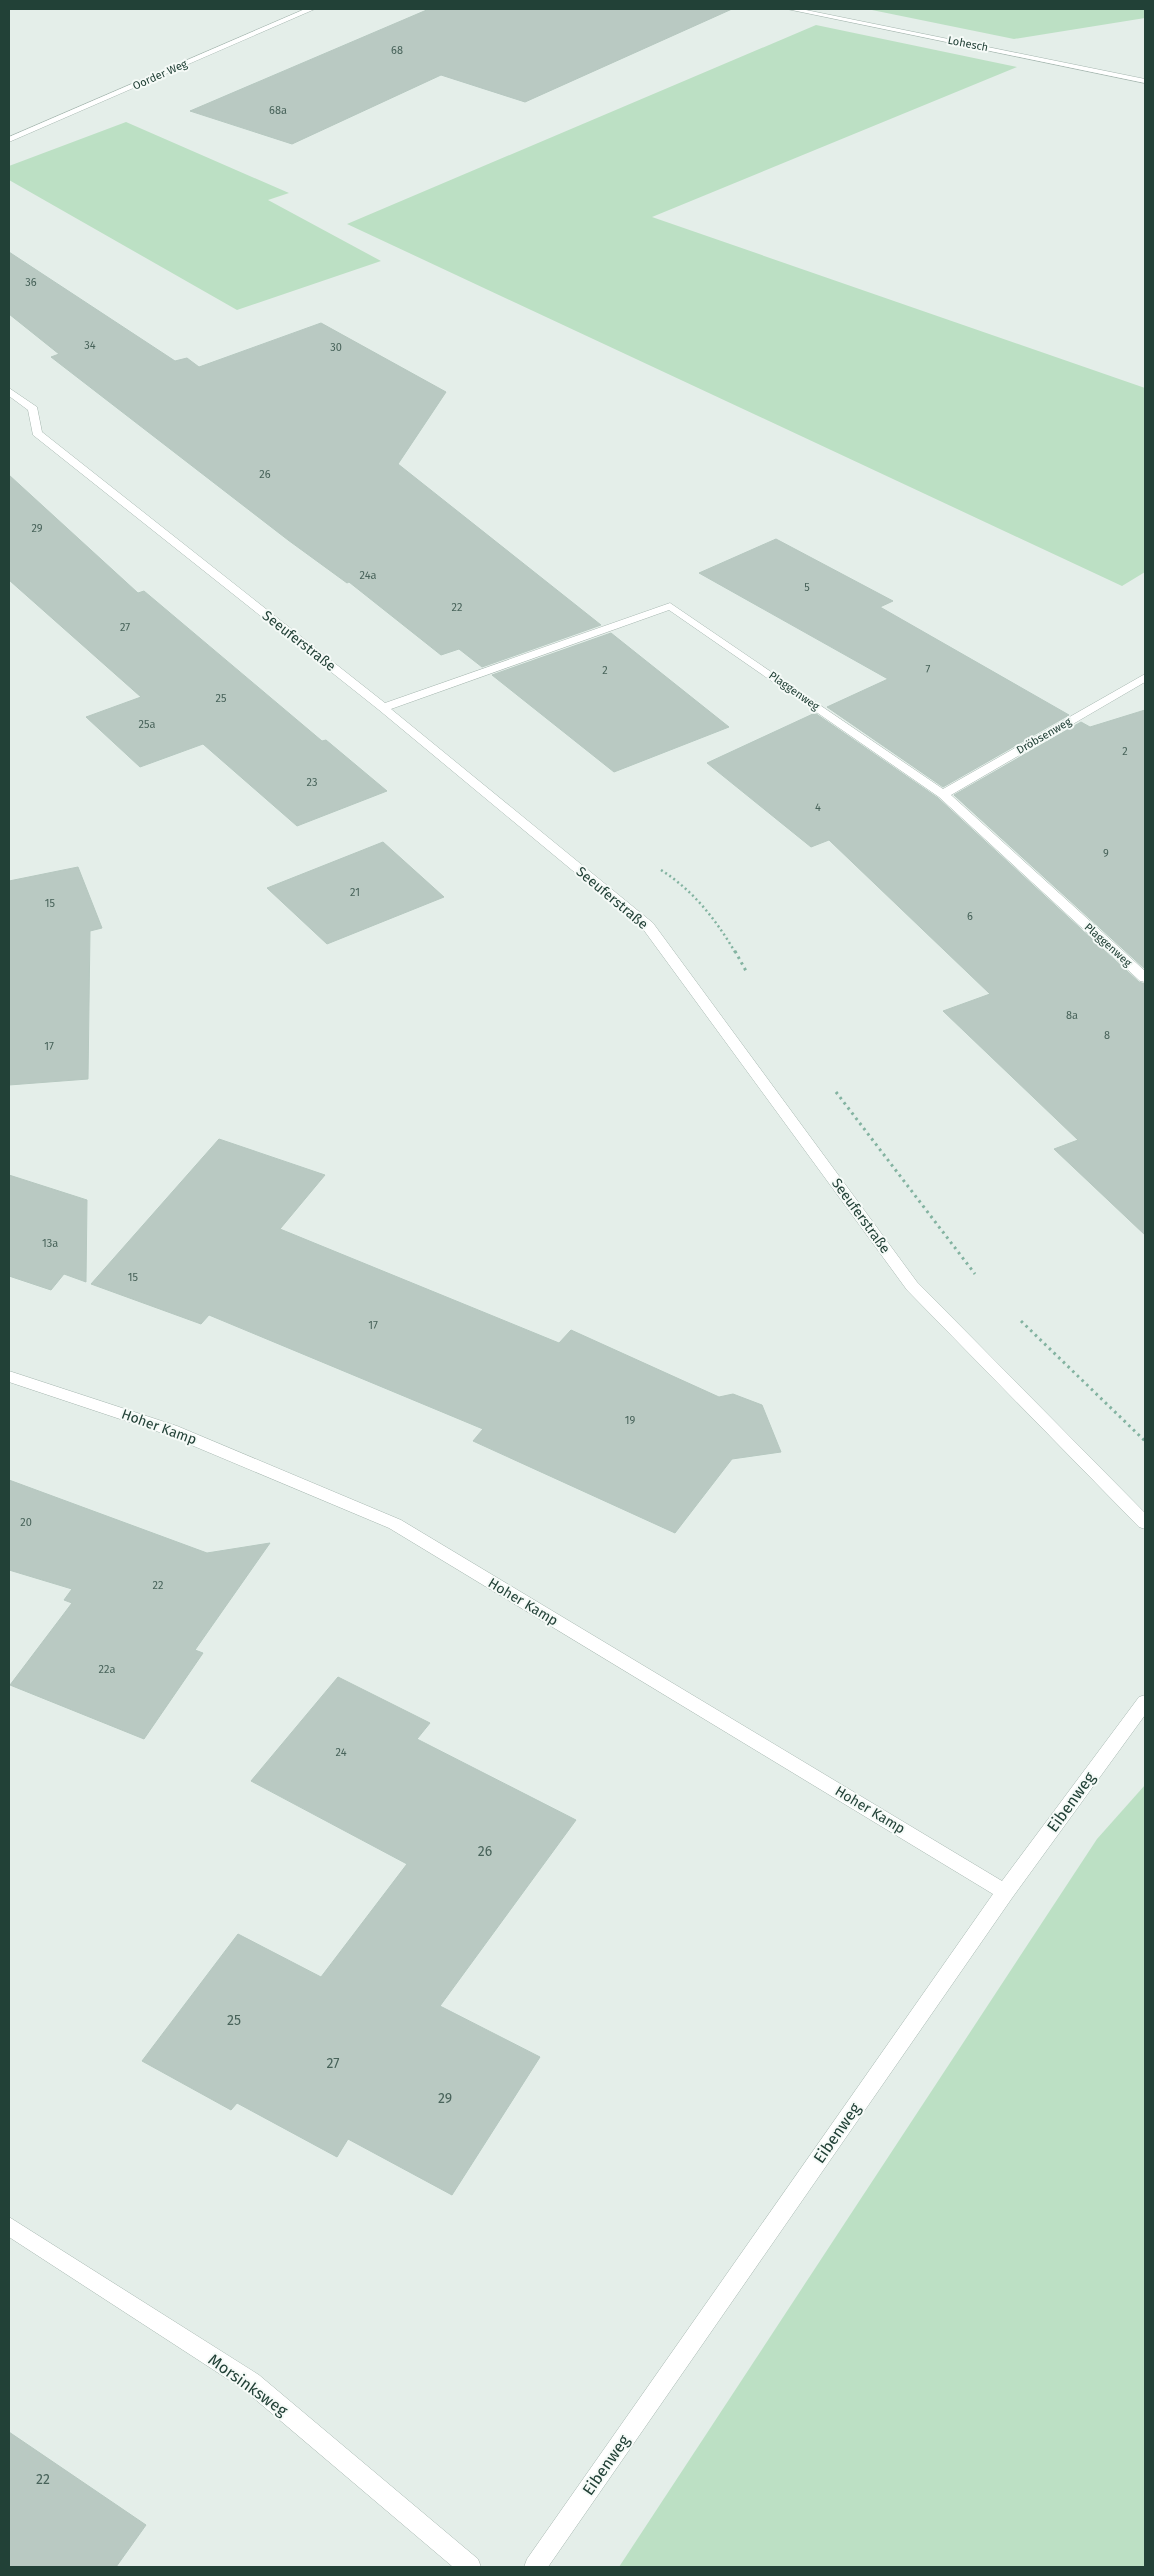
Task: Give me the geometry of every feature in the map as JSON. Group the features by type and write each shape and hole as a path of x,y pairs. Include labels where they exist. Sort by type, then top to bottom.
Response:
{"street":[{"name":"Oorder Weg","path":"9,140 311,9"},
{"name":"Lohesch","path":"790,9 1145,81"},
{"name":"Seeuferstraße","path":"9,391 33,409 37,433 383,708 648,926 912,1286 1145,1523"},
{"name":"Plaggenweg","path":"383,708 670,606 943,794 1145,978"},
{"name":"Dröbsenweg","path":"943,794 1145,677"},
{"name":"Hoher Kamp","path":"9,1376 170,1430 394,1524 1005,1892"},
{"name":"Eibenweg","path":"535,2567 1005,1892 1145,1702"},
{"name":"Morsinksweg","path":"9,2226 251,2382 470,2567"}],"green space":[{"path":"867,9 1145,9 1145,18 1014,39"},
{"path":"816,25 1017,67 652,217 1145,388 1145,572 1122,586 347,224"},
{"path":"126,122 289,193 268,200 381,261 237,310 9,180 9,166"},
{"path":"1145,1785 1145,2567 619,2567 1097,1839"}],"building":[{"path":"429,9 732,9 525,102 441,75 292,144 190,111"},
{"path":"9,252 175,361 187,358 199,367 321,323 446,392 398,464 601,625 482,667 459,649 441,655 349,582 347,583 288,540 51,357 59,354 9,314"},
{"path":"9,475 138,593 144,591 322,741 326,740 387,791 297,826 203,744 140,767 86,717 141,697 9,580"},
{"path":"776,539 893,601 880,607 1069,715 943,787 827,707 888,679 699,573"},
{"path":"611,633 729,727 614,772 492,675"},
{"path":"1145,710 1145,969 954,795 1081,722 1090,727"},
{"path":"815,713 938,798 1139,982 1145,984 1145,1235 1054,1149 1078,1140 943,1011 990,994 829,840 811,847 707,763"},
{"path":"383,842 444,897 327,944 267,888"},
{"path":"78,867 102,928 90,931 88,1079 9,1085 9,881"},
{"path":"219,1139 325,1175 280,1229 559,1343 571,1330 719,1397 733,1394 762,1405 781,1452 732,1459 675,1533 473,1441 483,1429 209,1315 201,1324 91,1284"},
{"path":"9,1175 87,1200 86,1282 64,1274 51,1290 9,1276"},
{"path":"9,1480 207,1553 270,1543 195,1650 203,1653 144,1739 10,1685 72,1603 64,1600 72,1589 9,1570"},
{"path":"338,1677 430,1723 417,1739 576,1820 440,2006 540,2057 452,2195 348,2139 337,2157 237,2103 231,2110 142,2061 238,1934 321,1977 407,1864 251,1781"},
{"path":"9,2432 146,2525 116,2567 9,2567"}]}
